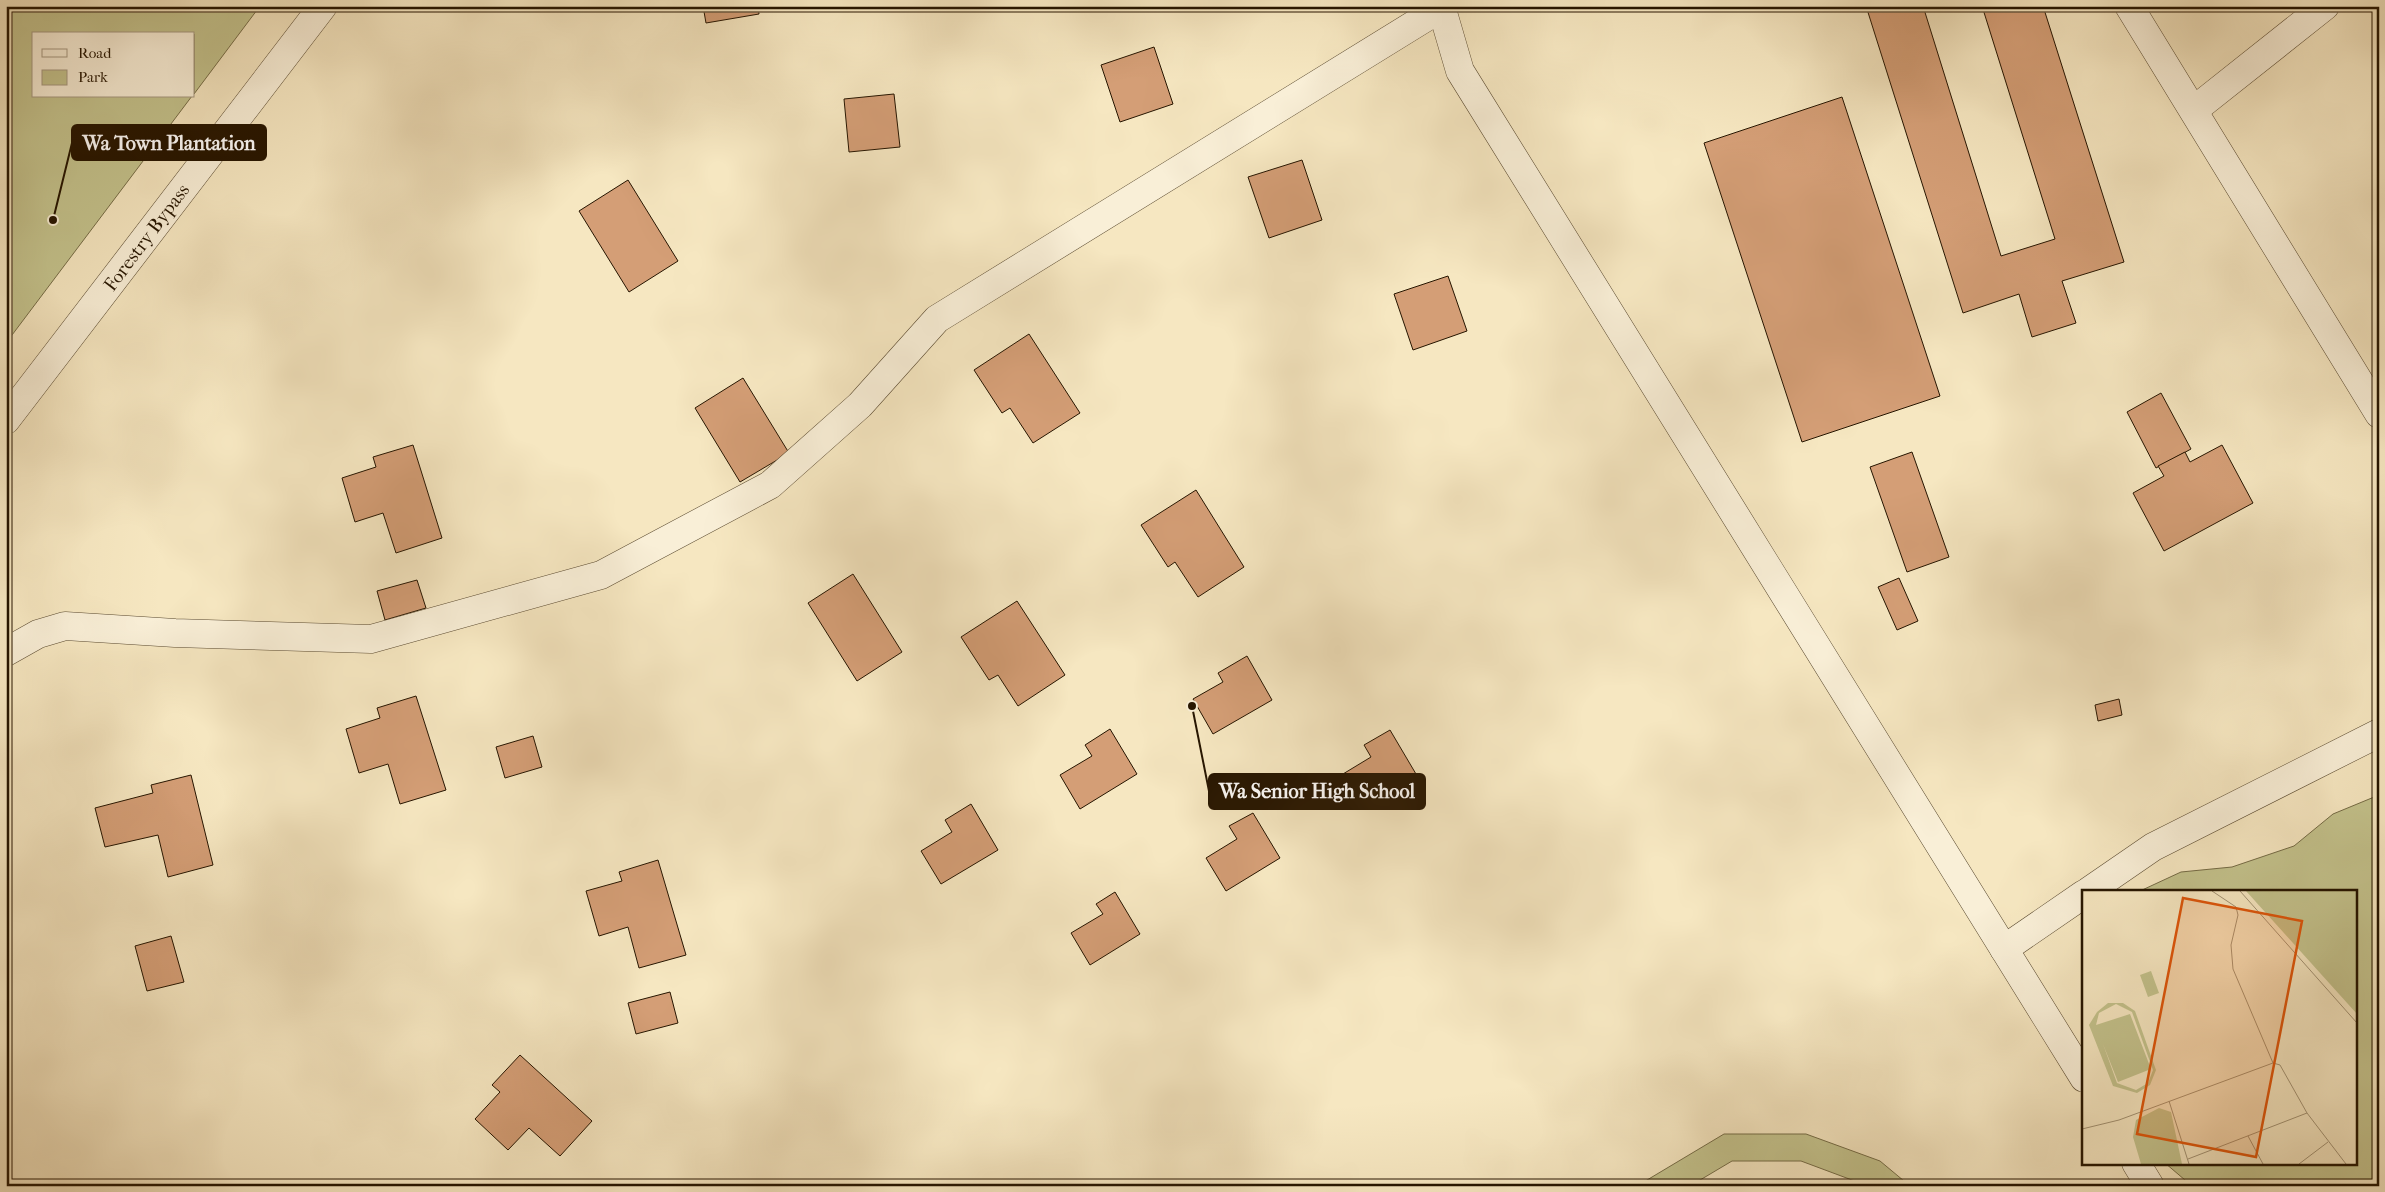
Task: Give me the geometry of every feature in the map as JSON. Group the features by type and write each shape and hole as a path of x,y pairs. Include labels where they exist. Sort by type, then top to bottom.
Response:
{"street":[{"name":"Forestry Bypass","path":"6,420 323,6"},
{"path":"2129,6 2379,414"},
{"path":"2194,110 2324,6"},
{"path":"6,652 38,634 64,626 175,633 370,639 601,575 770,485 860,406 937,319 1441,7 1460,71 2082,1075"},
{"path":"2090,890 2153,847 2379,733"},
{"path":"2004,949 2082,895"},
{"path":"2137,1164 2150,1186"}],"green space":[{"path":"6,6 260,6 195,93 195,32 32,32 32,98 190,98 6,343"},
{"path":"2379,795 2379,1186 2192,1186 2166,1164 2358,1164 2358,890 2142,890 2181,872 2232,867 2294,846 2333,814"},
{"path":"1724,1134 1806,1134 1880,1161 1910,1186 1868,1186 1801,1161 1732,1161 1690,1186 1637,1186"}],"building":[{"path":"703,6 758,6 759,14 706,23"},
{"path":"1866,6 1923,6 2001,256 2055,239 1982,6 2043,6 2124,262 2062,281 2076,323 2032,337 2019,294 1963,313"},
{"path":"1154,47 1173,104 1120,122 1101,65"},
{"path":"894,94 900,147 849,152 844,99"},
{"path":"1842,97 1940,396 1802,442 1704,143"},
{"path":"1302,160 1322,220 1269,238 1248,177"},
{"path":"628,180 678,261 629,292 579,211"},
{"path":"1448,276 1467,331 1413,350 1394,294"},
{"path":"1029,334 1080,413 1033,443 1010,408 1002,413 974,370"},
{"path":"743,378 789,453 740,482 695,408"},
{"path":"2161,393 2191,449 2156,468 2127,412"},
{"path":"413,445 442,538 396,553 383,513 355,522 342,478 376,467 373,457"},
{"path":"2222,445 2253,503 2164,551 2133,493 2164,476 2158,466 2185,452 2190,462"},
{"path":"1912,452 1949,557 1907,572 1870,467"},
{"path":"1196,490 1244,567 1198,597 1175,562 1168,567 1141,525"},
{"path":"853,574 902,652 857,681 808,603"},
{"path":"1899,578 1918,621 1897,630 1878,587"},
{"path":"417,580 426,608 385,620 377,591"},
{"path":"1017,601 1065,675 1018,706 998,675 989,680 961,637"},
{"path":"1247,656 1272,700 1213,734 1193,699 1223,682 1218,673"},
{"path":"416,696 446,790 400,804 388,764 359,773 346,729 380,718 377,708"},
{"path":"2119,699 2122,715 2098,721 2095,705"},
{"path":"1110,729 1137,774 1080,809 1060,775 1092,756 1085,745"},
{"path":"1390,730 1416,774 1358,809 1338,777 1371,757 1364,745"},
{"path":"533,736 542,767 505,778 496,747"},
{"path":"191,775 213,865 168,877 158,835 105,847 95,808 153,793 151,785"},
{"path":"971,804 998,850 941,884 921,851 952,832 945,820"},
{"path":"1253,813 1280,858 1226,891 1206,858 1237,839 1229,826"},
{"path":"658,860 686,955 639,968 628,927 599,936 586,891 622,881 619,872"},
{"path":"1115,892 1140,934 1090,965 1071,933 1103,914 1096,904"},
{"path":"171,936 184,982 147,991 135,946"},
{"path":"670,992 678,1023 636,1034 628,1003"},
{"path":"520,1055 592,1121 560,1156 529,1128 508,1150 475,1119 500,1092 492,1085"}],"place":[{"name":"Wa Town Plantation","path":"53,220"},
{"name":"Wa Senior High School","path":"1192,706"}]}
